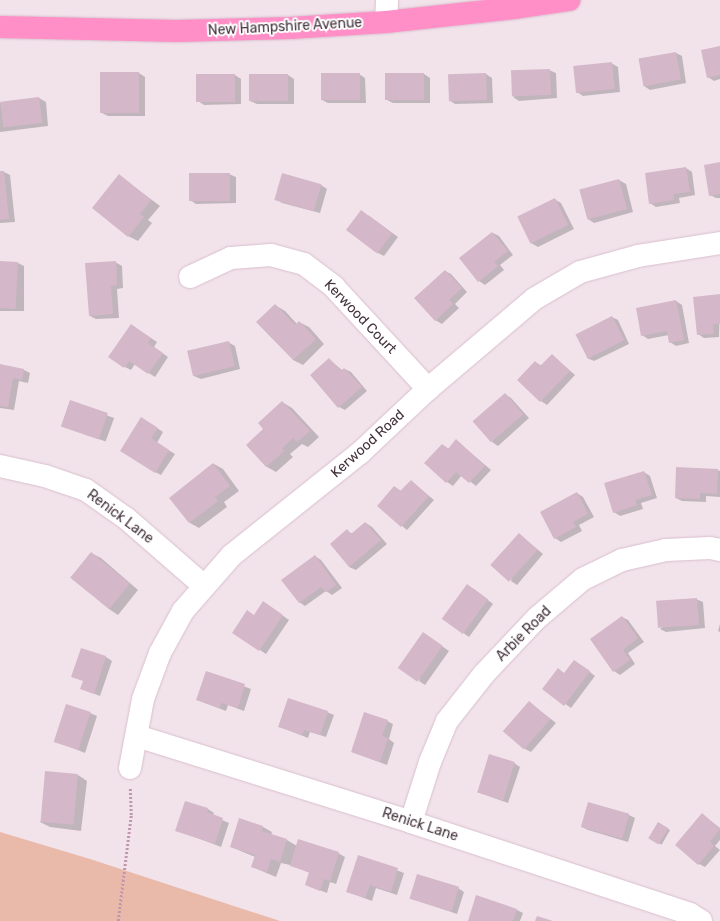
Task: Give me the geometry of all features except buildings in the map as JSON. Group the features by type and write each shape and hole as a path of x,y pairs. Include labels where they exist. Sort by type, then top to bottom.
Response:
{"main road":[{"name":"New Hampshire Avenue","path":"0,27 184,31 290,28 386,22 514,8 569,0"}],"street":[{"path":"386,22 388,0"},
{"name":"Kerwood Road","path":"130,768 143,699 160,653 183,611 232,555 360,453 428,389 534,299 580,272 638,256 720,243"},
{"name":"Kerwood Court","path":"190,277 231,258 271,255 304,264 334,286 428,389"},
{"name":"Renick Lane","path":"0,466 45,476 86,490 127,519 204,586"},
{"name":"Arbie Road","path":"411,822 430,762 448,721 484,674 537,618 583,579 622,560 666,550 710,548 720,550"},
{"name":"Renick Lane","path":"137,736 411,822 690,914 701,921"}],"path":[{"path":"118,921 131,815 130,768"}],"shaded area":[{"path":"0,832 90,859 280,921 0,921"}]}
